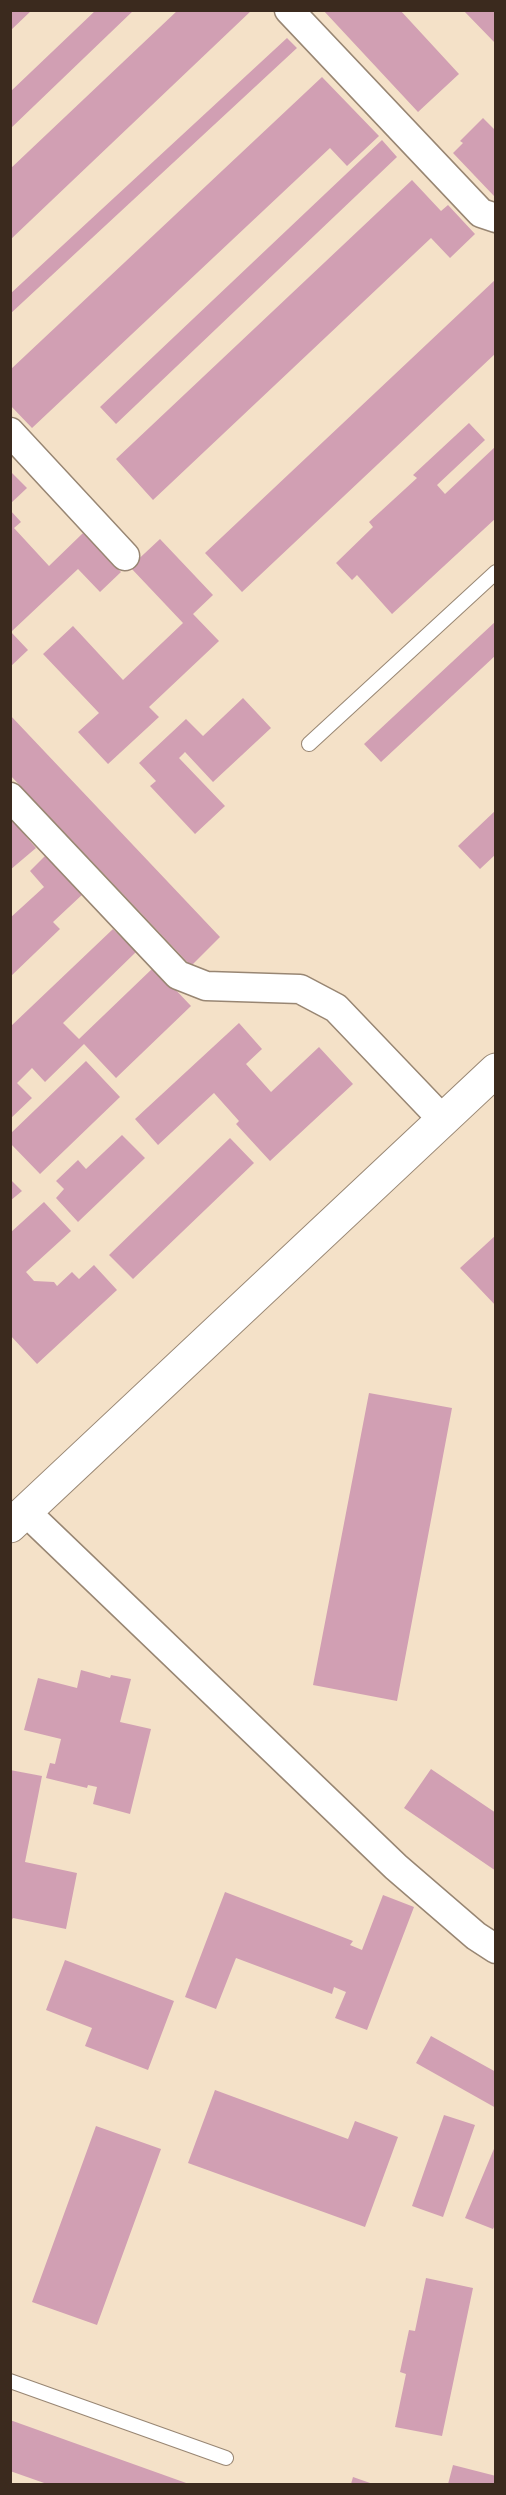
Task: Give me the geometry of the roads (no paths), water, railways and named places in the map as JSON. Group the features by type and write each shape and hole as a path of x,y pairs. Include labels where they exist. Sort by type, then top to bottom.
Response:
{"street":[{"path":"288,10 481,213 495,218"},
{"path":"10,432 125,555"},
{"path":"10,797 178,975 206,986 300,989 336,1008 443,1120"},
{"path":"495,1070 18,1519 396,1867 495,1949"}],"lane":[{"path":"309,744 495,572"},
{"path":"10,2381 226,2458"}]}
